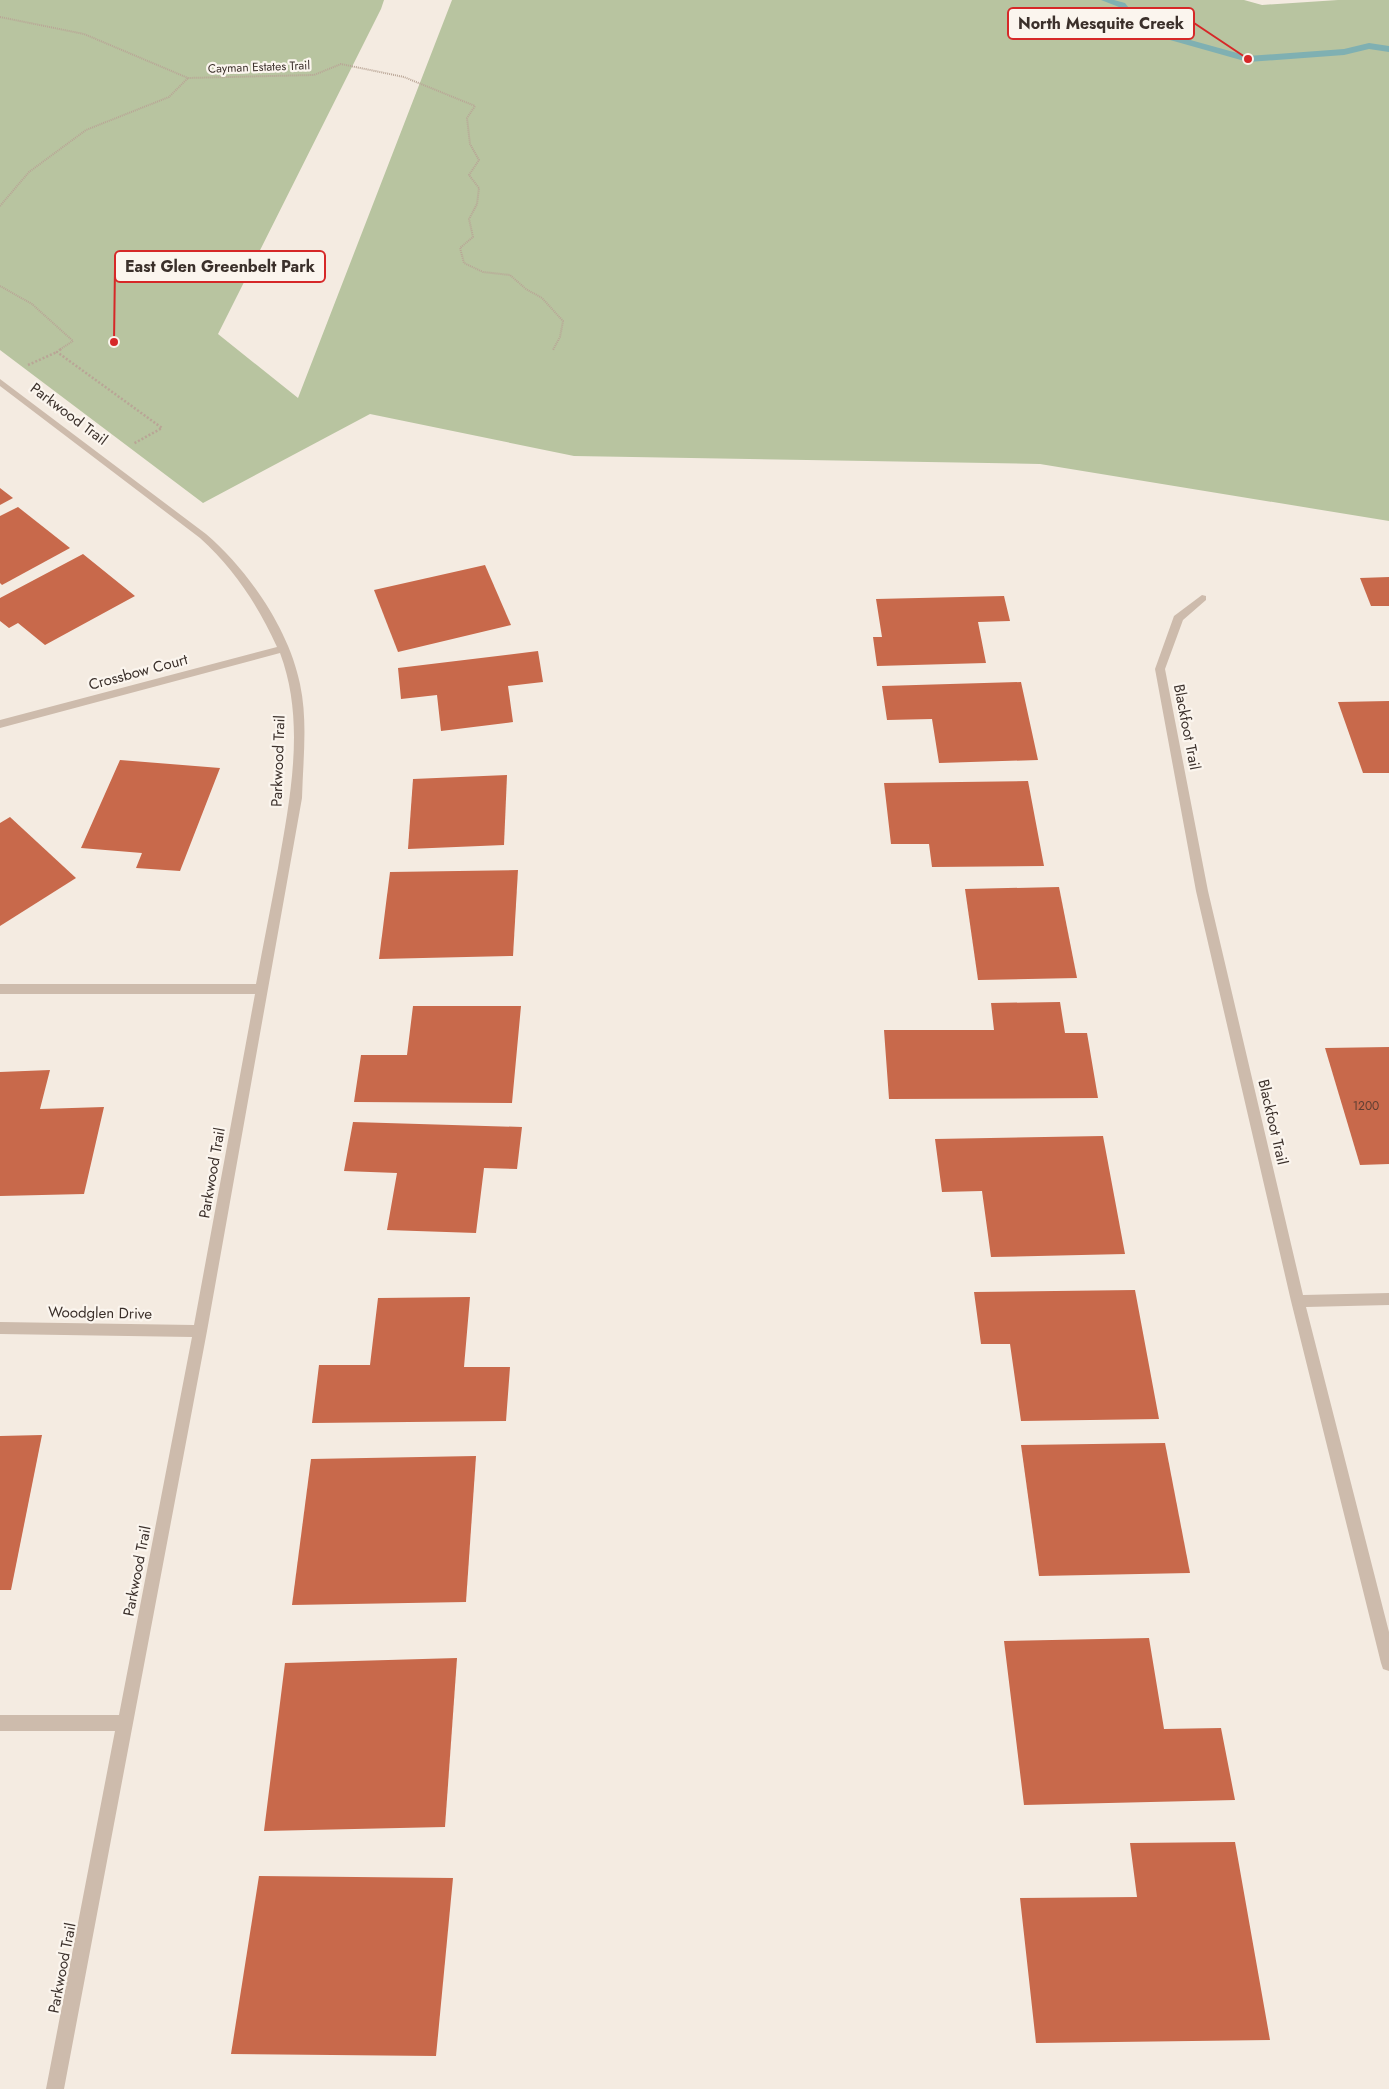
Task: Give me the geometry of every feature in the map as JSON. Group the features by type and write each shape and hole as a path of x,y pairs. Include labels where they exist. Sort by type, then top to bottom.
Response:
{"street":[{"name":"Parkwood Trail","path":"0,382 204,536 230,562 249,587 284,649 295,683 298,721 296,798 200,1331 55,2089"},
{"name":"Blackfoot Trail","path":"1202,598 1178,618 1160,669 1202,891 1298,1301 1389,1663"},
{"name":"Crossbow Court","path":"0,724 284,649"},
{"path":"0,989 261,989"},
{"path":"1298,1301 1389,1299"},
{"name":"Woodglen Drive","path":"0,1328 200,1331"},
{"path":"0,1723 125,1723"}],"path":[{"name":"Cayman Estates Trail","path":"0,17 80,32 99,38 116,48 188,78 314,75 341,64 404,77 475,106 467,118 470,144 478,160 468,175 479,188 476,204 469,219 473,238 460,248 464,263 483,272 510,275 526,290 542,298 563,321 560,337 554,350"},
{"name":"Cayman Estates Trail","path":"0,206 29,172 86,130 168,97 188,78"},
{"path":"0,286 32,304 73,342 57,352 162,428 104,461"}],"green space":[{"path":"0,0 384,0 218,334 298,398 452,0 1244,0 1262,5 1338,0 1389,0 1389,521 1040,464 574,456 370,414 203,503 0,350"}],"building":[{"path":"0,488 13,498 0,505"},
{"path":"18,507 70,548 2,585 0,583 0,516"},
{"path":"83,554 135,596 45,645 18,623 9,628 0,621 0,598"},
{"path":"485,565 511,625 398,652 374,590"},
{"path":"1389,577 1389,606 1371,606 1360,578"},
{"path":"1004,596 1010,621 978,622 986,663 877,666 873,637 882,637 876,599"},
{"path":"538,651 543,682 508,686 513,722 441,731 437,695 401,699 398,668"},
{"path":"1021,682 1038,760 939,763 932,719 887,720 882,686"},
{"path":"1389,701 1389,773 1363,773 1338,702"},
{"path":"120,760 220,768 180,871 136,868 142,853 81,848"},
{"path":"507,775 504,845 408,849 413,779"},
{"path":"1028,781 1044,866 932,867 929,844 891,844 884,783"},
{"path":"10,817 76,878 0,926 0,823"},
{"path":"518,870 513,956 379,959 390,872"},
{"path":"1059,887 1077,978 978,980 965,889"},
{"path":"1060,1002 1065,1033 1087,1033 1098,1098 889,1099 884,1030 994,1030 991,1003"},
{"path":"413,1006 521,1006 512,1103 354,1102 361,1055 407,1055"},
{"path":"1389,1047 1389,1164 1360,1165 1325,1048"},
{"path":"50,1070 40,1109 104,1107 84,1194 0,1196 0,1072"},
{"path":"353,1122 522,1127 517,1169 484,1168 476,1233 387,1230 397,1173 344,1171"},
{"path":"1103,1136 1125,1254 991,1257 982,1191 942,1192 935,1139"},
{"path":"1135,1290 1159,1419 1021,1421 1010,1344 981,1344 974,1292"},
{"path":"470,1297 464,1367 510,1367 506,1421 312,1423 319,1365 370,1365 378,1298"},
{"path":"42,1435 11,1590 0,1590 0,1436"},
{"path":"1165,1443 1190,1573 1039,1576 1021,1445"},
{"path":"476,1456 466,1602 292,1605 311,1459"},
{"path":"1149,1638 1164,1729 1221,1728 1235,1800 1024,1805 1004,1641"},
{"path":"457,1658 445,1827 264,1831 285,1663"},
{"path":"1235,1842 1270,2040 1036,2043 1020,1898 1137,1897 1130,1843"},
{"path":"259,1876 453,1878 436,2056 231,2054"}],"waterway":[{"path":"1105,0 1122,5 1135,22 1173,38 1248,59 1344,52 1369,46 1389,49"}],"place":[{"name":"North Mesquite Creek","path":"1248,59"},
{"name":"East Glen Greenbelt Park","path":"114,342"}]}
